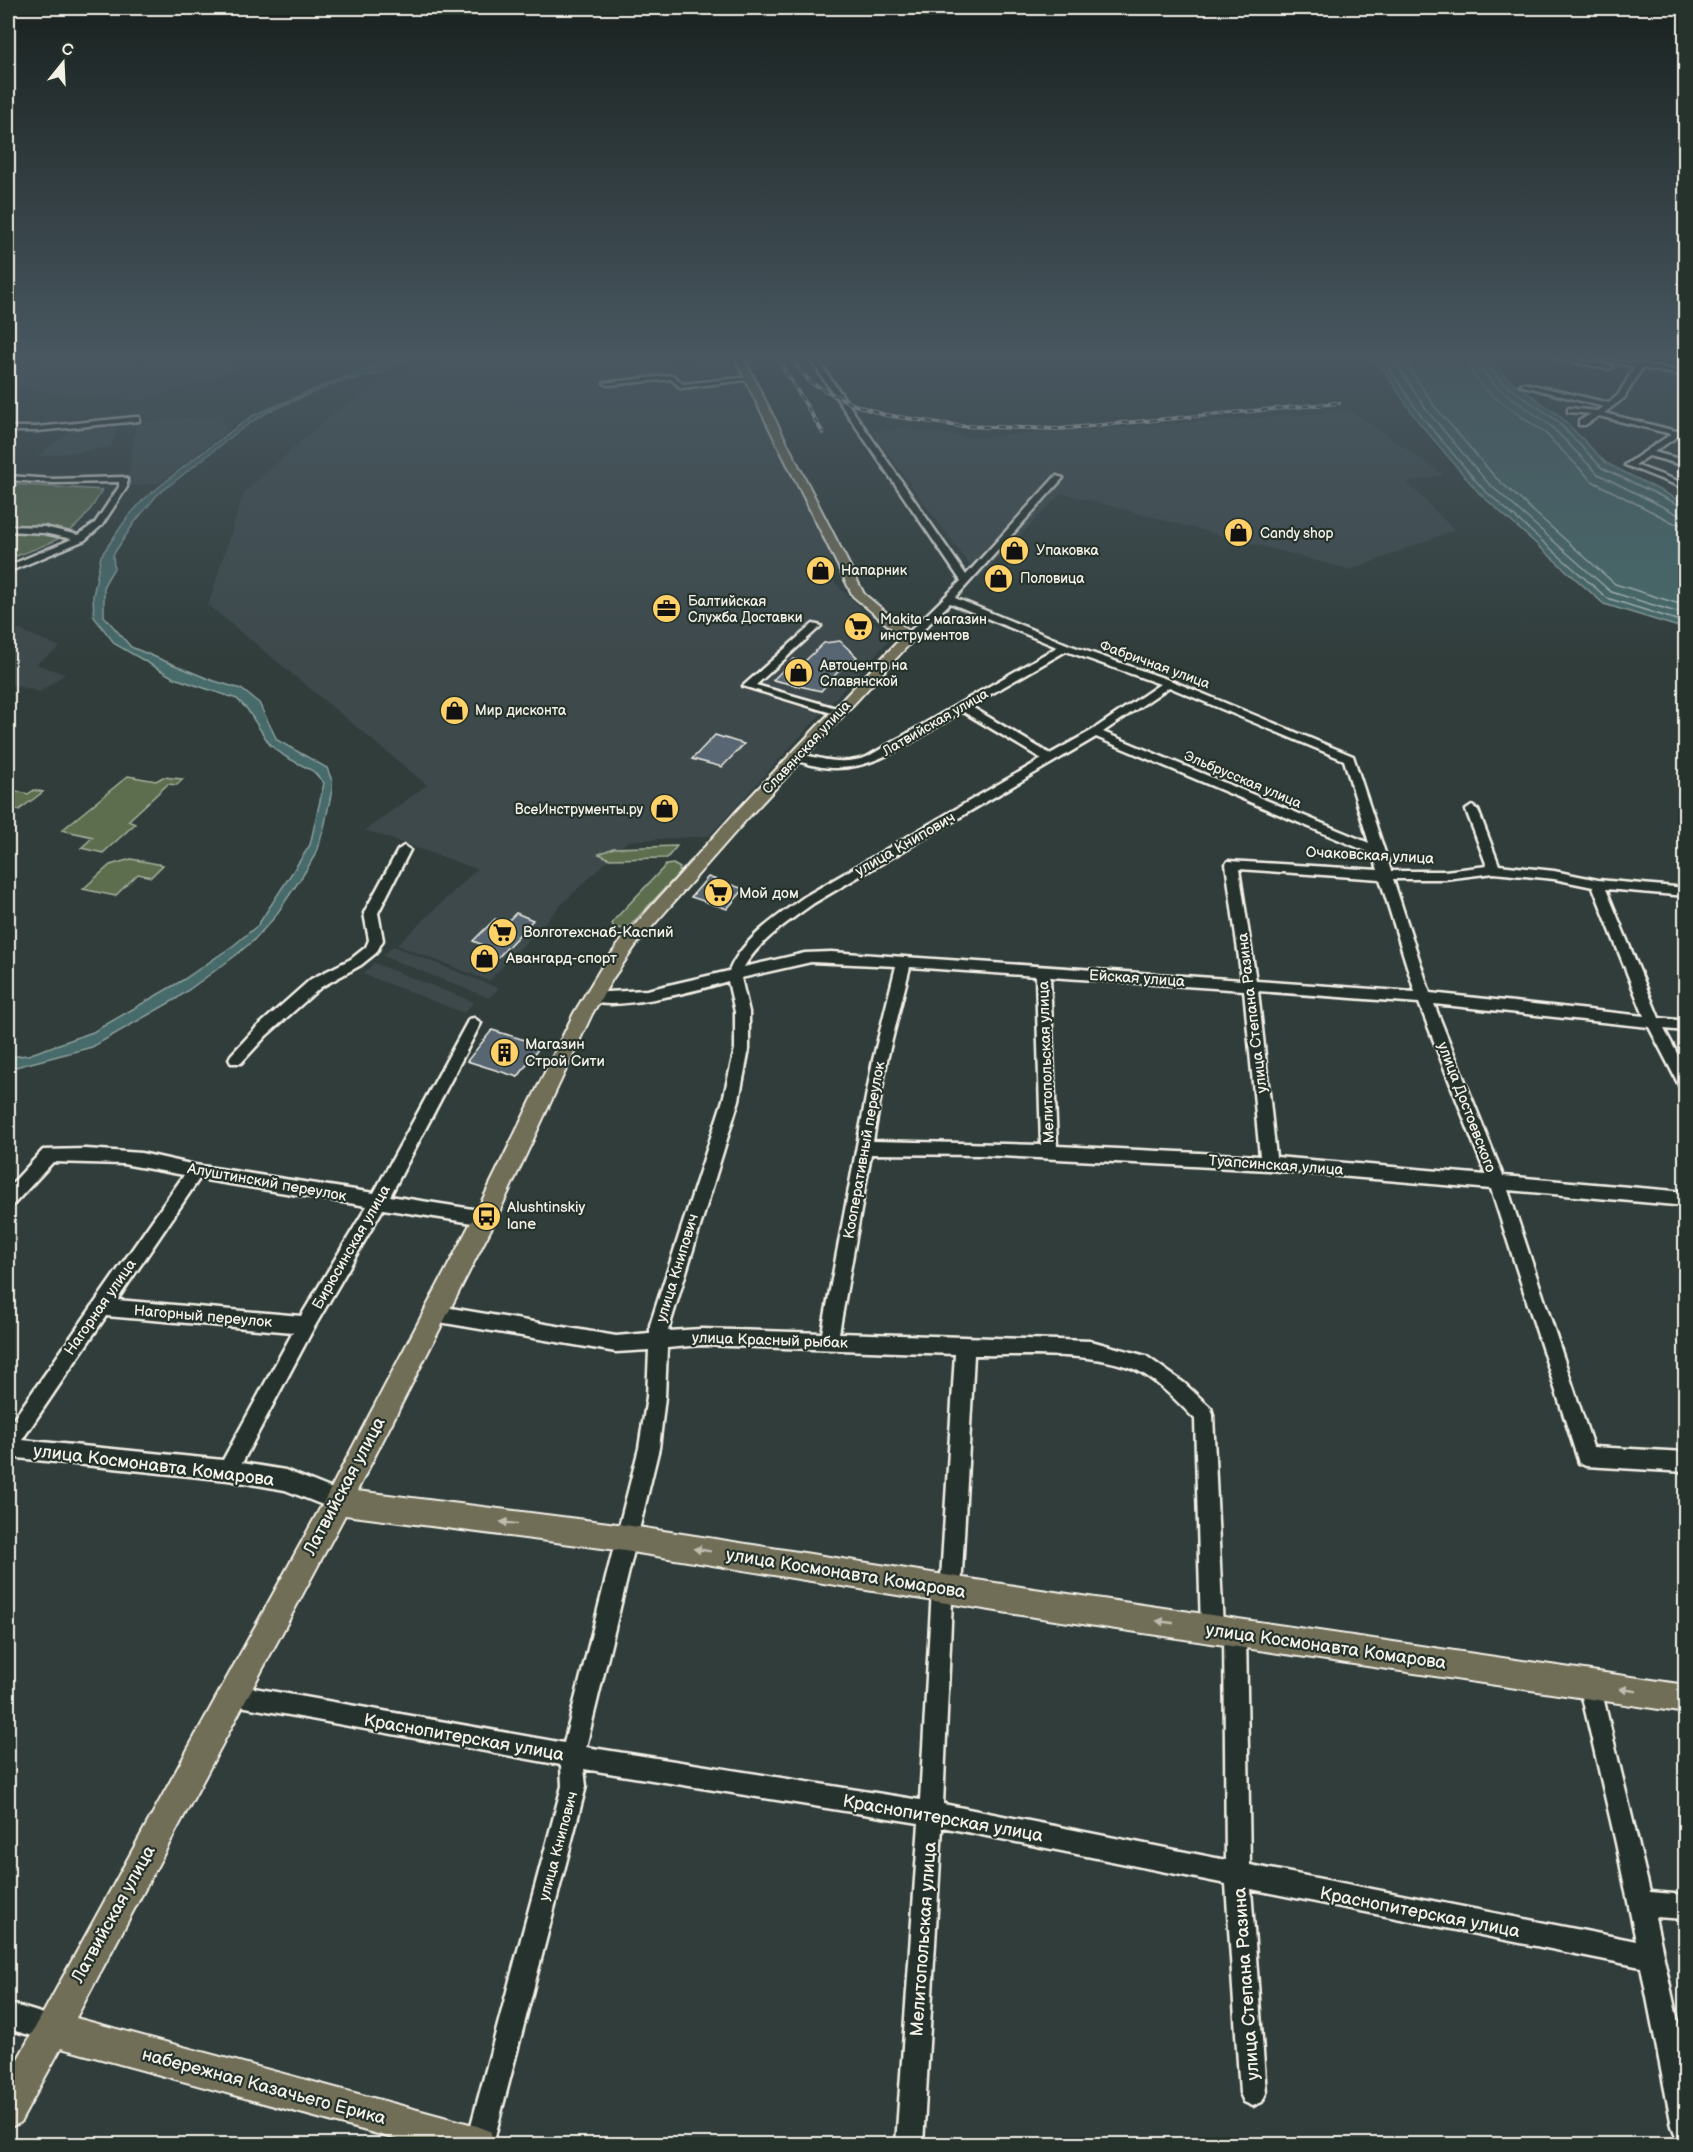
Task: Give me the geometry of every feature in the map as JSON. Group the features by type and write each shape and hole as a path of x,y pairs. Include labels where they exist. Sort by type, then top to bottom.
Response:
{"main road":[{"path":"790,459 859,596 910,637"},
{"name":"Славянская улица","path":"630,941 732,825 910,637"},
{"name":"Латвийская улица","path":"8,2111 338,1501 485,1218 592,998 630,941"},
{"name":"улица Космонавта Комарова","path":"338,1501 625,1538 946,1590 1686,1699"},
{"name":"набережная Казачьего Ерика","path":"51,2028 478,2145"}],"street":[{"path":"882,459 966,581"},
{"path":"1638,459 1629,465 1686,487"},
{"path":"1670,459 1686,464"},
{"path":"8,478 52,481 123,479 123,487 99,525 82,538 8,569"},
{"name":"Славянская улица","path":"910,637 966,581 1059,478"},
{"path":"8,528 44,530 82,538"},
{"name":"Фабричная улица","path":"949,599 1065,646 1168,683 1349,758"},
{"path":"816,626 748,686 839,712"},
{"name":"Латвийская улица","path":"797,756 810,761 853,766 870,759 963,707 1065,646"},
{"name":"улица Книпович","path":"478,2145 574,1786 572,1756 625,1538 650,1448 656,1397 657,1342 664,1304 731,1100 742,1048 742,1012 734,976 739,963 776,924 809,900 1095,733 1168,683"},
{"path":"963,707 1050,759"},
{"name":"Эльбрусская улица","path":"1095,733 1380,852"},
{"name":"улица Достоевского","path":"1349,758 1424,998 1498,1184 1586,1456 1686,1461"},
{"path":"1472,810 1494,869"},
{"path":"236,1059 261,1032 316,983 356,962 371,950 376,940 371,913 404,850"},
{"name":"Очаковская улица","path":"1232,864 1387,875 1445,875 1494,869 1554,875 1598,884 1686,892"},
{"name":"улица Степана Разина","path":"1232,864 1250,985 1269,1163"},
{"path":"1598,884 1654,1023 1686,1085"},
{"name":"Ейская улица","path":"592,998 650,996 806,958 904,961 1424,998 1686,1026"},
{"name":"Кооперативный переулок","path":"829,1341 880,1060 904,961"},
{"name":"Мелитопольская улица","path":"1043,972 1049,1152"},
{"name":"Бирюсинская улица","path":"228,1470 306,1325 379,1200 474,1023"},
{"name":"Туапсинская улица","path":"865,1147 1049,1152 1269,1163 1686,1199"},
{"name":"Алуштинский переулок","path":"8,1199 50,1155 120,1157 175,1165 195,1172 485,1218"},
{"name":"Нагорная улица","path":"8,1445 100,1307 195,1172"},
{"name":"Нагорный переулок","path":"100,1307 306,1325"},
{"name":"улица Красный рыбак","path":"434,1313 616,1344 702,1337 1091,1350 1140,1362 1177,1389 1204,1415 1206,1449"},
{"name":"Мелитопольская улица","path":"909,2145 946,1590 965,1346"},
{"name":"улица Космонавта Комарова","path":"8,1445 228,1470 285,1480 338,1501"},
{"name":"улица Степана Разина","path":"1206,1449 1223,1631 1253,2093"},
{"path":"1590,1684 1641,1903 1686,2126"},
{"name":"Краснопитерская улица","path":"232,1695 572,1756 931,1813 1652,1957"},
{"path":"1641,1903 1686,1907"},
{"path":"8,2016 51,2028"}],"shaded area":[{"path":"131,459 190,459 160,483 126,487"},
{"path":"281,459 785,459 829,546 835,583 891,638 709,836 628,841 566,900 489,981 397,945 477,869 365,830 427,785 208,605 244,492"},
{"path":"892,459 1422,459 1444,475 1407,482 1454,530 1351,570 1062,493 979,578"},
{"path":"8,625 61,647 36,664 65,674 40,692 8,684"},
{"path":"393,946 499,988 489,998 383,956"},
{"path":"374,963 474,1002 464,1013 363,974"}],"green space":[{"path":"8,484 102,490 93,506 74,528 52,542 8,559"},
{"path":"128,776 156,781 163,777 183,779 177,785 168,784 128,821 135,824 103,853 81,848 93,837 62,830"},
{"path":"8,789 28,794 34,790 43,792 19,810 8,807"},
{"path":"677,846 667,858 610,859 599,854 613,848"},
{"path":"131,859 163,865 151,877 138,874 115,896 83,889 110,865"},
{"path":"673,864 680,868 679,873 627,929 615,928 612,924 615,919 666,865"}],"water":[{"path":"203,459 157,495 134,523 113,555 114,568 104,585 104,616 131,647 211,680 241,689 259,703 277,740 327,768 332,781 332,790 324,828 315,855 274,918 253,941 231,959 176,999 92,1047 8,1069 8,1057 28,1055 93,1032 183,980 234,945 258,925 310,845 324,783 313,771 286,757 270,745 247,709 237,699 174,678 115,644 94,617 93,596 101,556 127,518 143,500 191,461"},
{"path":"1450,459 1603,459 1685,503 1685,629 1604,604 1479,493"}],"building":[{"path":"840,641 857,657 849,665 844,665 821,691 773,680 794,659 804,662 824,643"},
{"path":"715,735 744,744 722,767 692,759"},
{"name":"Мой дом","path":"708,877 744,889 727,909 691,897"},
{"name":"Волготехснаб-Каспий","path":"516,913 533,920 491,965 472,957 483,945 473,941 495,919 506,923"},
{"name":"Магазин Строй Сити","path":"492,1030 541,1045 518,1077 467,1061"}],"place":[{"name":"Candy shop","path":"1239,533"},
{"name":"Упаковка","path":"1015,550"},
{"name":"Напарник","path":"820,570"},
{"name":"Половица","path":"999,578"},
{"name":"Балтийская Служба Доставки","path":"667,609"},
{"name":"Makita - магазин инструментов","path":"859,627"},
{"name":"Автоцентр на Славянской","path":"799,673"},
{"name":"Мир дисконта","path":"454,710"},
{"name":"ВсеИнструменты.ру","path":"664,809"},
{"name":"Мой дом","path":"718,893"},
{"name":"Волготехснаб-Каспий","path":"502,932"},
{"name":"Авангард-cпорт","path":"485,958"},
{"name":"Магазин Строй Сити","path":"504,1053"},
{"name":"Alushtinskiy lane","path":"486,1216"}]}
